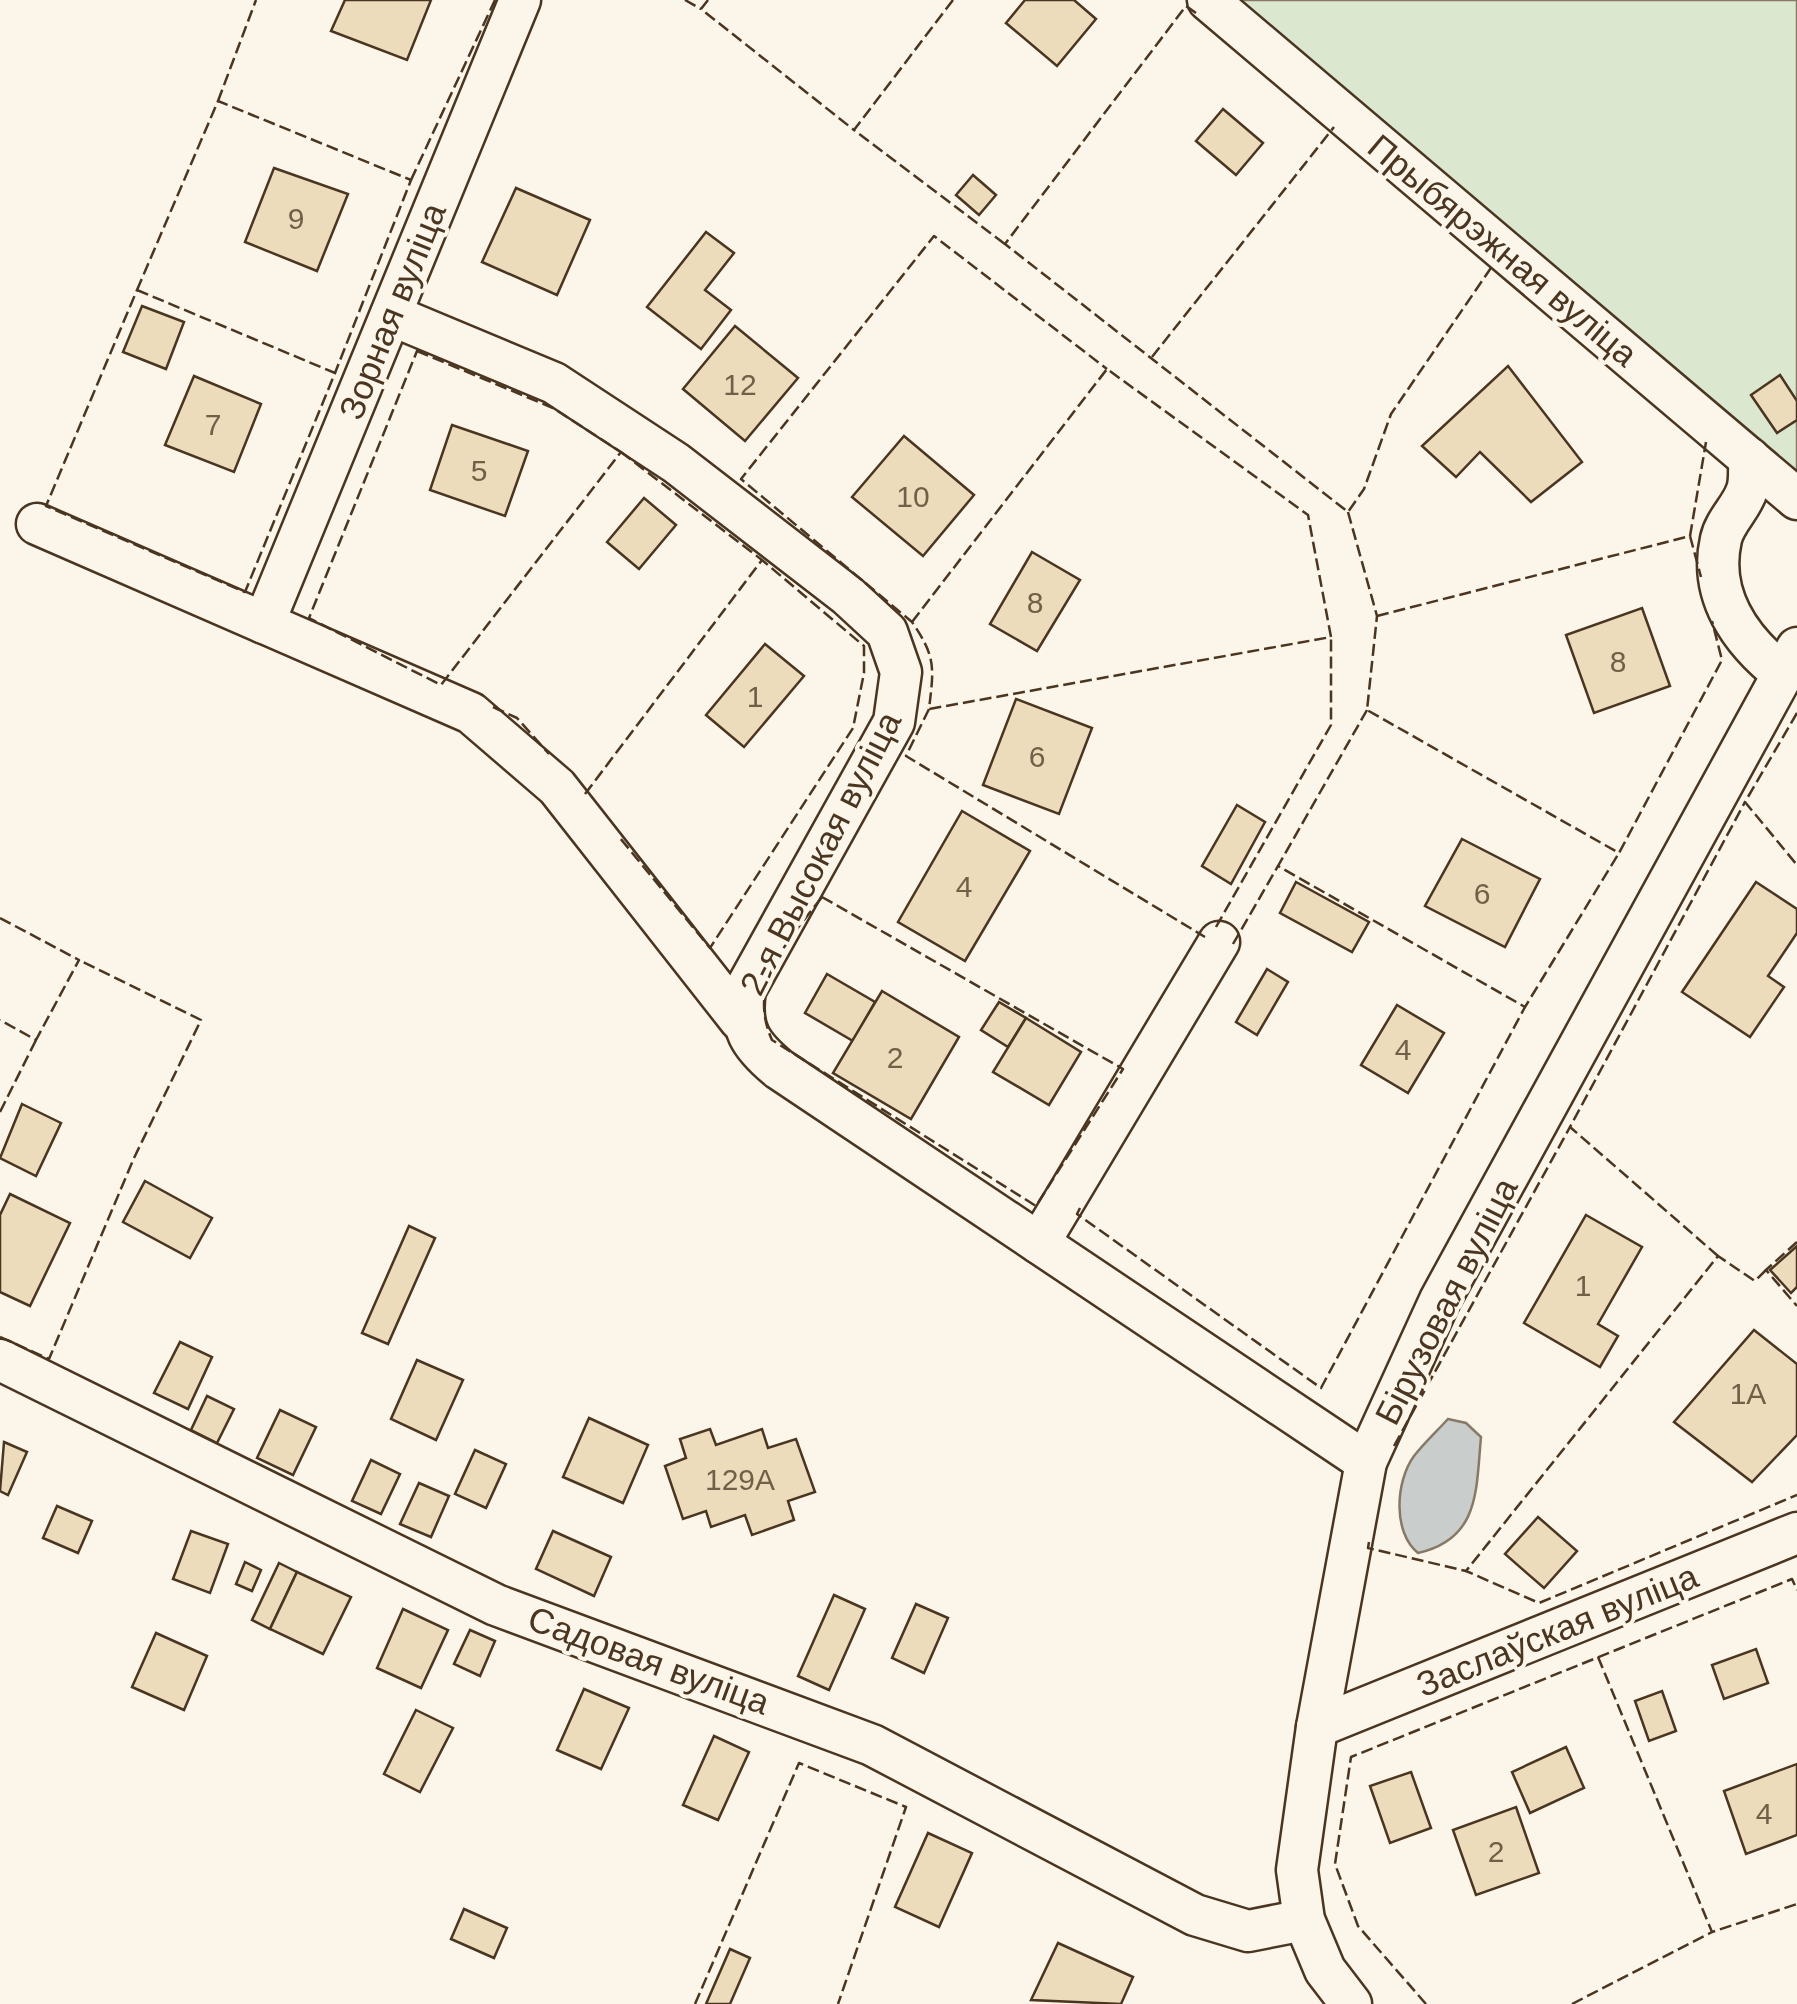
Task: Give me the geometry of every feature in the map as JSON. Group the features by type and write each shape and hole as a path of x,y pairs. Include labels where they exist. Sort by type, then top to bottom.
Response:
{"street":[{"name":"Зорная вуліца","path":"264,622 520,0"},
{"name":"Прыбярэжная вуліца","path":"1208,0 1797,499"},
{"name":"2-я Высокая вуліца","path":"391,314 554,383 630,430 848,596 887,632 901,672 894,722 746,990 740,1020 753,1048 779,1070 1366,1462"},
{"path":"1749,458 1748,490 1721,536 1718,571 1735,628 1790,661"},
{"path":"37,524 471,713 556,787 740,1020"},
{"name":"Бірузовая вуліца","path":"1351,2004 1325,1970 1304,1920 1297,1870 1316,1727 1366,1462 1440,1300 1790,661"},
{"path":"1039,1243 1219,942"},
{"name":"Садовая вуліца","path":"0,1360 496,1605 872,1744 1195,1915 1248,1931 1304,1920"},
{"name":"Заслаўская вуліца","path":"1316,1727 1797,1533"}],"green space":[{"path":"1208,0 1797,0 1797,499"}],"shaded area":[{"path":"1448,1419 1466,1423 1481,1437 1475,1493 1464,1524 1453,1536 1418,1553 1404,1533 1401,1520 1403,1479 1414,1456"}],"building":[{"path":"345,0 431,0 407,60 331,31"},
{"path":"1025,0 1074,0 1096,19 1057,66 1006,23"},
{"path":"1223,109 1263,143 1236,175 1196,141"},
{"path":"274,168 348,194 317,271 245,242"},
{"path":"973,175 996,195 979,215 956,195"},
{"path":"516,188 590,220 557,295 482,262"},
{"path":"706,232 734,253 705,290 731,310 701,349 647,307"},
{"path":"142,306 184,322 166,369 123,352"},
{"path":"735,326 798,378 745,441 683,389"},
{"path":"1508,366 1582,462 1531,502 1480,452 1456,477 1422,446"},
{"path":"1780,375 1797,401 1797,420 1777,433 1751,395"},
{"path":"194,376 261,404 234,472 165,445"},
{"path":"452,425 528,451 505,516 430,490"},
{"path":"904,436 974,495 923,556 852,497"},
{"path":"644,498 676,525 639,569 607,542"},
{"path":"1032,552 1080,580 1037,651 990,624"},
{"path":"1642,608 1670,686 1594,713 1566,635"},
{"path":"765,644 804,676 744,747 706,715"},
{"path":"1016,699 1092,728 1059,814 983,785"},
{"path":"1237,805 1265,822 1231,884 1202,866"},
{"path":"962,811 1030,851 965,961 898,922"},
{"path":"1462,839 1540,879 1505,947 1425,906"},
{"path":"1296,882 1369,922 1352,952 1280,913"},
{"path":"1756,882 1797,909 1797,933 1768,976 1784,987 1750,1037 1682,992"},
{"path":"1267,969 1288,982 1257,1035 1236,1022"},
{"path":"827,974 875,1002 853,1041 805,1013"},
{"path":"882,991 959,1037 911,1119 833,1073"},
{"path":"999,1002 1026,1018 1008,1047 981,1030"},
{"path":"1397,1005 1444,1033 1408,1093 1361,1065"},
{"path":"1026,1018 1081,1052 1049,1105 993,1072"},
{"path":"22,1104 61,1123 36,1176 0,1158"},
{"path":"145,1181 212,1218 190,1258 123,1222"},
{"path":"10,1194 70,1223 30,1306 0,1292 0,1215"},
{"path":"1586,1215 1642,1247 1598,1324 1618,1336 1600,1367 1524,1323"},
{"path":"409,1226 435,1238 388,1344 362,1333"},
{"path":"1797,1246 1797,1287 1791,1293 1770,1270"},
{"path":"1754,1330 1797,1364 1797,1435 1752,1482 1674,1422"},
{"path":"180,1342 212,1357 188,1409 154,1393"},
{"path":"417,1360 463,1380 436,1440 391,1419"},
{"path":"207,1396 234,1409 217,1443 191,1430"},
{"path":"280,1410 316,1427 293,1475 257,1458"},
{"path":"589,1418 648,1445 623,1503 563,1477"},
{"path":"710,1429 716,1445 762,1429 768,1448 796,1439 815,1492 788,1501 794,1520 752,1535 745,1515 711,1527 706,1511 683,1519 665,1466 686,1458 680,1439"},
{"path":"4,1442 27,1452 8,1495 0,1491"},
{"path":"475,1450 506,1464 486,1508 455,1494"},
{"path":"371,1460 400,1474 381,1514 352,1501"},
{"path":"419,1483 449,1496 431,1537 400,1524"},
{"path":"57,1506 92,1521 78,1553 43,1538"},
{"path":"1538,1517 1577,1551 1544,1588 1505,1554"},
{"path":"191,1531 228,1544 210,1593 173,1579"},
{"path":"553,1531 611,1557 594,1596 536,1569"},
{"path":"245,1562 261,1570 252,1591 236,1584"},
{"path":"279,1563 297,1572 270,1629 252,1620"},
{"path":"297,1572 351,1597 323,1654 270,1629"},
{"path":"834,1595 865,1609 829,1690 798,1676"},
{"path":"916,1604 948,1618 924,1673 892,1658"},
{"path":"403,1609 448,1630 421,1688 377,1668"},
{"path":"470,1630 495,1641 480,1676 454,1664"},
{"path":"156,1633 207,1656 184,1710 132,1687"},
{"path":"1756,1649 1768,1683 1724,1699 1712,1665"},
{"path":"584,1689 629,1708 601,1769 557,1750"},
{"path":"1662,1691 1676,1731 1649,1741 1635,1701"},
{"path":"416,1710 453,1728 420,1792 384,1774"},
{"path":"714,1736 749,1752 718,1820 683,1805"},
{"path":"1566,1747 1584,1788 1530,1813 1512,1772"},
{"path":"1797,1764 1797,1835 1746,1854 1724,1791"},
{"path":"1411,1772 1431,1828 1390,1843 1370,1786"},
{"path":"1516,1807 1539,1873 1476,1895 1453,1830"},
{"path":"928,1833 972,1853 939,1927 895,1907"},
{"path":"464,1909 507,1928 494,1958 451,1939"},
{"path":"1058,1943 1133,1977 1121,2004 1031,2000"},
{"path":"730,1949 750,1958 730,2004 706,2004"}],"fence":[{"path":"218,101 256,0"},
{"path":"411,180 495,0"},
{"path":"685,0 701,9"},
{"path":"708,0 701,9 854,130"},
{"path":"953,0 854,130 1005,244"},
{"path":"1196,13 1186,6 1005,244 1348,512 1364,489 1391,414 1495,262"},
{"path":"137,290 218,101 411,180 335,373"},
{"path":"1152,357 1334,127"},
{"path":"912,622 1107,369 1308,515 1331,637 929,709 931,663 912,622 741,479 934,236 1107,369"},
{"path":"137,290 335,373 245,592 46,506 137,290"},
{"path":"417,351 553,408 621,452 441,685 309,618 417,351"},
{"path":"1690,536 1706,442"},
{"path":"621,452 762,560"},
{"path":"1348,512 1377,616 1367,710 1619,853 1722,660 1712,621"},
{"path":"1377,616 1690,536 1701,577"},
{"path":"585,794 762,560 864,646 864,673 853,728 710,948 620,838"},
{"path":"1216,927 1331,725 1331,637"},
{"path":"493,707 517,718 549,754"},
{"path":"929,709 906,756 1205,937"},
{"path":"1367,710 1278,866 1525,1007 1619,853"},
{"path":"1797,713 1745,802 1797,865"},
{"path":"1718,1256 1570,1127 1745,802"},
{"path":"1233,944 1278,866"},
{"path":"822,897 1123,1069 1036,1206 772,1040 765,1019 768,981 785,946 822,897"},
{"path":"0,918 79,960 36,1040 0,1020"},
{"path":"0,1337 49,1359 134,1158 201,1020 79,960"},
{"path":"1080,1208 1077,1214 1321,1388 1525,1007"},
{"path":"0,1112 36,1040"},
{"path":"1394,1446 1570,1127"},
{"path":"1797,1242 1766,1270 1797,1306"},
{"path":"1766,1270 1755,1281 1718,1256 1466,1571 1539,1603 1797,1495"},
{"path":"1369,1542 1368,1548 1466,1571"},
{"path":"1426,2004 1358,1926 1335,1864 1351,1757 1792,1579 1797,1590"},
{"path":"1598,1657 1712,1932 1797,1904"},
{"path":"695,2004 799,1763 906,1807 838,2004"},
{"path":"1572,2004 1712,1932"}]}
